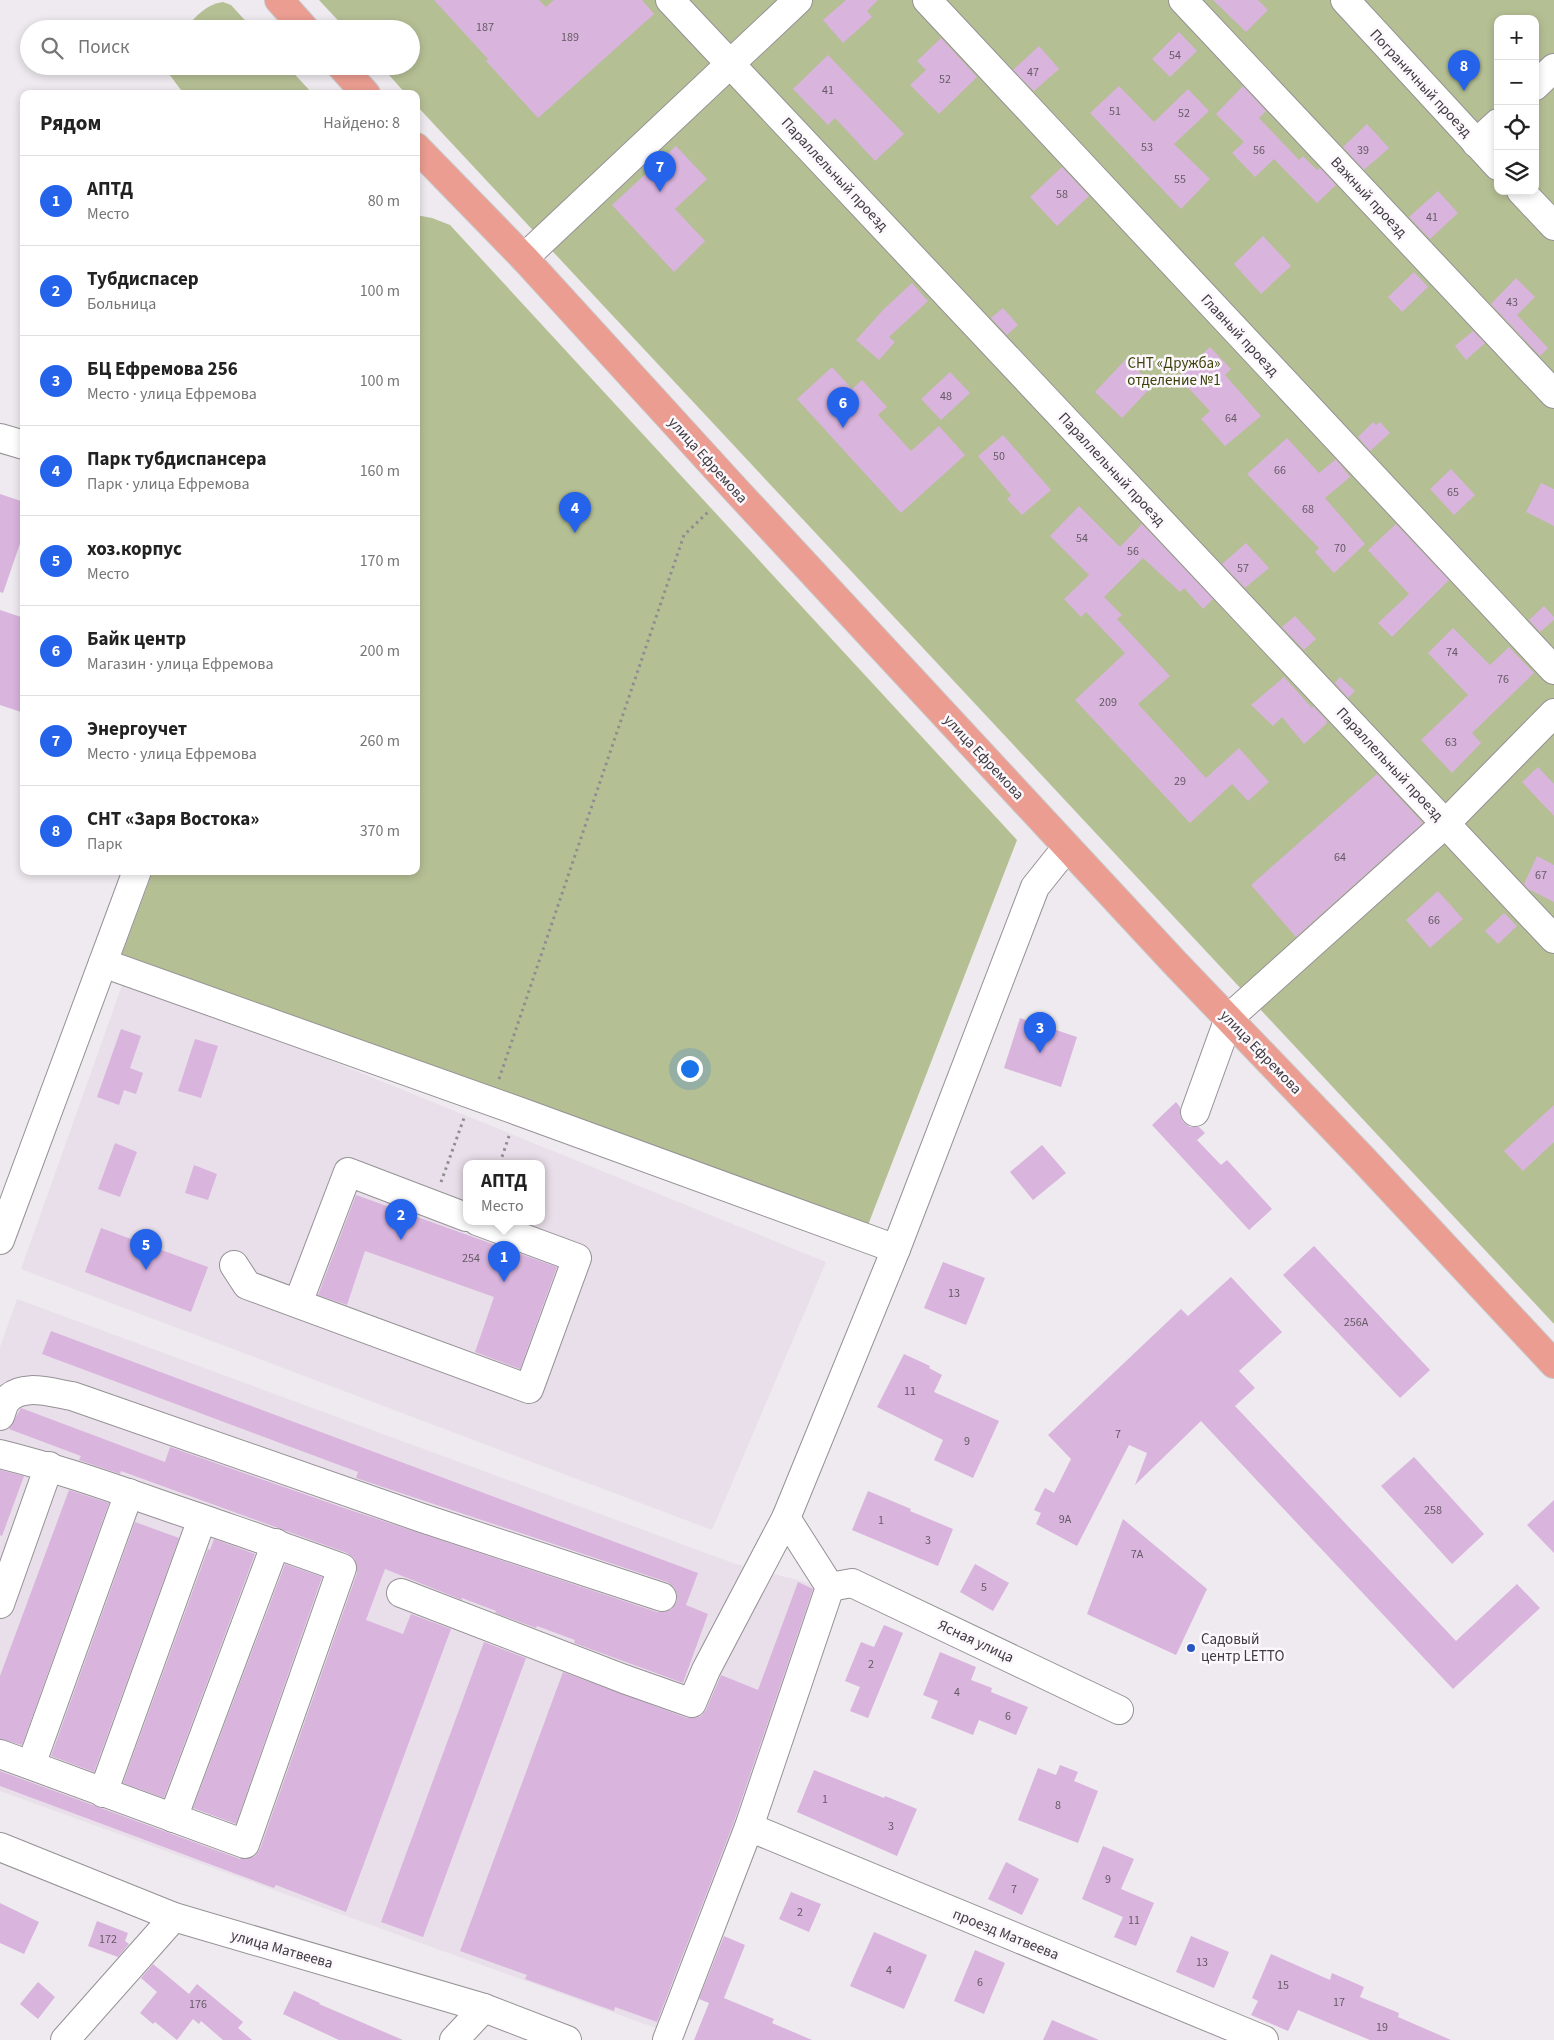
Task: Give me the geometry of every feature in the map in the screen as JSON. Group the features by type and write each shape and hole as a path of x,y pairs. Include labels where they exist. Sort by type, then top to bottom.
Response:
{"main road":[{"path":"278,0 297,20"},
{"path":"348,75 362,90"},
{"name":"улица Ефремова","path":"420,151 524,258 747,502 1175,963 1554,1364"}],"street":[{"name":"Параллельный проезд","path":"670,0 1554,939"},
{"path":"524,258 798,0"},
{"name":"Главный проезд","path":"926,0 1554,670"},
{"name":"Важный проезд","path":"1183,0 1554,394"},
{"name":"Пограничный проезд","path":"1345,0 1494,162"},
{"path":"1539,82 1554,68"},
{"path":"1476,143 1494,126"},
{"path":"1525,195 1554,226"},
{"path":"0,438 20,444"},
{"path":"1195,1112 1229,1018 1446,823 1554,713"},
{"path":"402,1593 624,1679 692,1703 706,1670 786,1518 896,1249 1035,887 1067,847"},
{"path":"0,1240 136,875"},
{"path":"104,963 518,1110 896,1249"},
{"path":"298,1304 348,1172 463,1216"},
{"path":"234,1265 247,1285 529,1389 577,1258 488,1225"},
{"path":"0,1416 5,1402 17,1392 35,1390 72,1396 413,1515 662,1597"},
{"path":"0,1454 49,1466 276,1543 342,1568 245,1844 0,1754"},
{"path":"0,1604 49,1466"},
{"path":"31,1765 130,1493"},
{"path":"667,2040 749,1828 830,1587 786,1518"},
{"path":"103,1793 202,1519"},
{"path":"173,1818 276,1543"},
{"name":"Ясная улица","path":"830,1587 852,1583 1119,1710"},
{"name":"проезд Матвеева","path":"749,1828 1264,2040"},
{"name":"улица Матвеева","path":"0,1847 174,1917 484,2008 567,2040"},
{"path":"65,2040 174,1917"},
{"path":"454,2040 484,2008"}],"path":[{"path":"433,1204 482,1098 684,535 708,512"},
{"path":"501,1160 518,1110"}],"shaded area":[{"path":"125,977 826,1262 712,1530 21,1269"},
{"path":"17,1299 733,1563 824,1587 664,2031 0,1791 0,1347"}],"green space":[{"name":"СНТ «Дружба» отделение №1","path":"319,0 1554,0 1554,1324 420,109 420,90 402,90 389,75 420,75 420,20 338,20"},
{"path":"223,2 231,5 245,20 193,20 202,11"},
{"path":"170,75 295,75 309,90 181,90"},
{"path":"420,216 450,225 1017,840 868,1225 122,954 152,875 420,875"}],"building":[{"path":"434,0 539,0 546,7 554,0 642,0 654,14 538,118 486,61 488,59"},
{"path":"846,0 878,0 867,11 872,17 843,43 823,20"},
{"path":"1213,0 1258,0 1268,10 1246,32"},
{"path":"1179,32 1197,51 1170,77 1152,59"},
{"path":"941,38 977,77 939,114 910,85 926,70 917,61"},
{"path":"1039,46 1059,69 1034,91 1013,70"},
{"path":"828,55 904,134 875,161 835,118 828,125 793,89"},
{"path":"1119,86 1154,122 1188,89 1209,111 1174,144 1210,179 1181,209 1090,113"},
{"path":"1243,86 1266,111 1259,118 1299,160 1303,156 1317,170 1320,168 1336,185 1317,203 1274,159 1255,177 1232,153 1244,142 1216,114"},
{"path":"1367,124 1389,148 1364,170 1343,147"},
{"path":"676,146 707,179 675,209 705,241 674,272 612,205"},
{"path":"1062,167 1089,196 1057,226 1030,197"},
{"path":"1438,191 1458,213 1430,239 1409,217"},
{"path":"1263,236 1291,266 1261,294 1234,264"},
{"path":"1414,272 1428,287 1402,312 1388,297"},
{"path":"1516,278 1535,297 1517,315 1548,348 1540,356 1491,304"},
{"path":"912,283 928,301 889,337 895,342 879,360 856,340 883,310"},
{"path":"1003,308 1018,325 1007,335 991,318"},
{"path":"1473,331 1485,343 1466,360 1455,346"},
{"path":"1210,347 1231,369 1225,375 1261,416 1225,446 1201,419 1210,411 1178,377"},
{"path":"1126,359 1153,385 1122,418 1095,392"},
{"path":"832,367 852,389 862,380 887,407 878,415 911,451 939,426 965,455 901,513 797,399"},
{"path":"950,372 970,393 941,420 921,399"},
{"path":"1373,422 1376,425 1380,422 1390,433 1370,451 1358,437"},
{"path":"1003,435 1051,490 1022,515 1007,499 1011,495 978,456"},
{"path":"1287,438 1319,473 1336,459 1350,477 1325,498 1365,544 1334,573 1315,552 1319,548 1247,474"},
{"path":"1451,469 1475,495 1454,515 1430,489"},
{"path":"1541,483 1554,489 1554,526 1526,512"},
{"path":"0,494 20,501 20,544 3,593 0,592"},
{"path":"1079,506 1120,547 1142,524 1213,599 1203,609 1184,588 1180,592 1143,558 1104,597 1122,615 1117,619 1170,676 1138,704 1206,778 1239,748 1269,782 1248,801 1232,784 1190,823 1075,700 1125,653 1086,612 1081,617 1064,599 1089,575 1050,536"},
{"path":"1396,524 1449,580 1392,637 1378,623 1409,594 1368,550"},
{"path":"1246,543 1269,568 1245,588 1222,564"},
{"path":"1544,606 1554,617 1554,620 1540,632 1529,620"},
{"path":"0,610 20,617 20,712 0,705"},
{"path":"1295,616 1316,639 1304,650 1282,627"},
{"path":"1453,628 1490,665 1509,647 1534,673 1472,733 1481,743 1452,773 1421,740 1468,695 1428,653"},
{"path":"1284,677 1312,708 1313,706 1327,721 1304,744 1282,717 1273,726 1251,705"},
{"path":"1340,677 1355,691 1348,698 1335,683"},
{"path":"1538,767 1554,784 1554,816 1522,782"},
{"path":"1377,774 1423,823 1296,937 1251,885"},
{"path":"1537,856 1554,865 1554,902 1528,889 1524,884"},
{"path":"1438,891 1463,919 1430,948 1406,920"},
{"path":"1504,913 1517,926 1498,944 1485,931"},
{"path":"1020,1018 1077,1037 1061,1087 1004,1068"},
{"path":"121,1029 141,1036 130,1068 143,1073 136,1094 124,1090 119,1105 97,1097"},
{"path":"195,1039 218,1046 201,1098 178,1091"},
{"path":"1176,1102 1180,1107 1180,1115 1183,1122 1190,1127 1199,1127 1205,1133 1197,1140 1221,1165 1227,1160 1272,1209 1249,1230 1152,1125"},
{"path":"1554,1105 1554,1142 1523,1171 1504,1151"},
{"path":"115,1143 137,1152 120,1197 98,1189"},
{"path":"1042,1145 1066,1173 1033,1200 1010,1172"},
{"path":"194,1165 217,1174 208,1200 185,1193"},
{"path":"356,1195 557,1267 520,1369 475,1352 494,1297 365,1251 347,1305 318,1295"},
{"path":"101,1228 208,1267 191,1312 85,1272"},
{"path":"1314,1246 1430,1370 1400,1398 1283,1275"},
{"path":"943,1262 985,1278 966,1325 924,1308"},
{"path":"1231,1277 1282,1332 1239,1371 1255,1388 1235,1406 1456,1641 1517,1584 1540,1608 1453,1689 1201,1421 1135,1485 1147,1453 1129,1445 1077,1546 1036,1524 1041,1513 1034,1510 1045,1488 1054,1493 1071,1459 1048,1435 1181,1309 1188,1316"},
{"path":"51,1331 698,1573 686,1605 708,1614 683,1683 574,1643 575,1640 495,1613 496,1611 462,1598 462,1600 385,1569 366,1620 403,1634 411,1614 451,1629 346,1912 276,1885 274,1888 0,1786 0,1771 240,1859 255,1856 260,1849 357,1573 354,1558 347,1553 121,1471 120,1474 79,1460 81,1456 9,1429 21,1408 165,1462 170,1447 344,1508 657,1612 665,1612 672,1609 677,1601 674,1587 667,1582 356,1478 358,1472 42,1354"},
{"path":"904,1354 930,1366 929,1368 942,1375 934,1392 999,1421 973,1478 934,1460 943,1440 877,1407"},
{"path":"1414,1457 1484,1534 1452,1564 1381,1486"},
{"path":"0,1470 24,1476 2,1536 0,1535"},
{"path":"69,1490 109,1503 22,1745 0,1739 0,1676"},
{"path":"868,1491 953,1529 938,1566 852,1530"},
{"path":"1554,1500 1554,1553 1527,1525"},
{"path":"1123,1519 1207,1589 1176,1655 1087,1614"},
{"path":"135,1522 179,1538 94,1772 51,1756"},
{"path":"214,1539 255,1554 164,1798 123,1783 208,1549 210,1550"},
{"path":"285,1564 322,1577 236,1824 193,1808"},
{"path":"975,1564 1009,1583 993,1611 960,1592"},
{"path":"798,1582 813,1589 734,1822 657,2022 615,2007 614,2011 525,1979 527,1975 460,1951 563,1672 687,1718 701,1716 706,1710 721,1675 758,1690"},
{"path":"884,1625 903,1633 868,1718 850,1711 860,1687 845,1681 861,1642 874,1647"},
{"path":"484,1642 526,1658 423,1937 381,1922"},
{"path":"940,1652 976,1667 971,1680 992,1688 991,1692 1028,1707 1016,1735 979,1720 973,1735 931,1718 938,1701 923,1695"},
{"path":"1060,1765 1078,1772 1074,1781 1098,1791 1078,1843 1018,1820 1038,1768 1056,1775"},
{"path":"814,1770 917,1809 897,1856 797,1812"},
{"path":"1103,1846 1134,1859 1121,1889 1154,1903 1136,1946 1114,1937 1123,1917 1082,1899"},
{"path":"1006,1862 1039,1879 1022,1915 988,1899"},
{"path":"791,1892 821,1904 809,1932 779,1919"},
{"path":"0,1903 39,1922 24,1954 0,1943"},
{"path":"97,1921 128,1933 125,1941 129,1944 118,1957 88,1946"},
{"path":"874,1932 927,1955 904,2009 850,1986"},
{"path":"724,1936 745,1945 724,1998 774,2019 772,2023 812,2040 694,2040 709,2003 699,1999"},
{"path":"1191,1936 1229,1952 1214,1988 1176,1972"},
{"path":"975,1950 1005,1963 984,2014 954,2001"},
{"path":"1271,1954 1330,1980 1332,1973 1364,1987 1360,1997 1399,2013 1398,2017 1451,2040 1370,2040 1298,2010 1288,2031 1251,2015 1258,2001 1252,1998"},
{"path":"153,1964 189,1994 197,1984 243,2022 238,2028 252,2040 223,2040 201,2021 199,2024 193,2019 177,2040 155,2022 153,2024 140,2013 157,1992 141,1978"},
{"path":"38,1982 55,1997 38,2019 20,2004"},
{"path":"294,1991 319,2004 403,2040 339,2040 283,2014"},
{"path":"1052,2020 1099,2040 1043,2040"}],"place":[{"name":"СНТ «Заря Востока»","path":"1464,91"},
{"name":"Энергоучет","path":"660,192"},
{"name":"Байк центр","path":"843,428"},
{"name":"Парк тубдиспансера","path":"575,533"},
{"name":"БЦ Ефремова 256","path":"1040,1053"},
{"name":"Тубдиспасер","path":"401,1240"},
{"name":"хоз.корпус","path":"146,1270"},
{"name":"АПТД","path":"504,1282"},
{"name":"Садовый центр LETTO","path":"1191,1648"}]}
